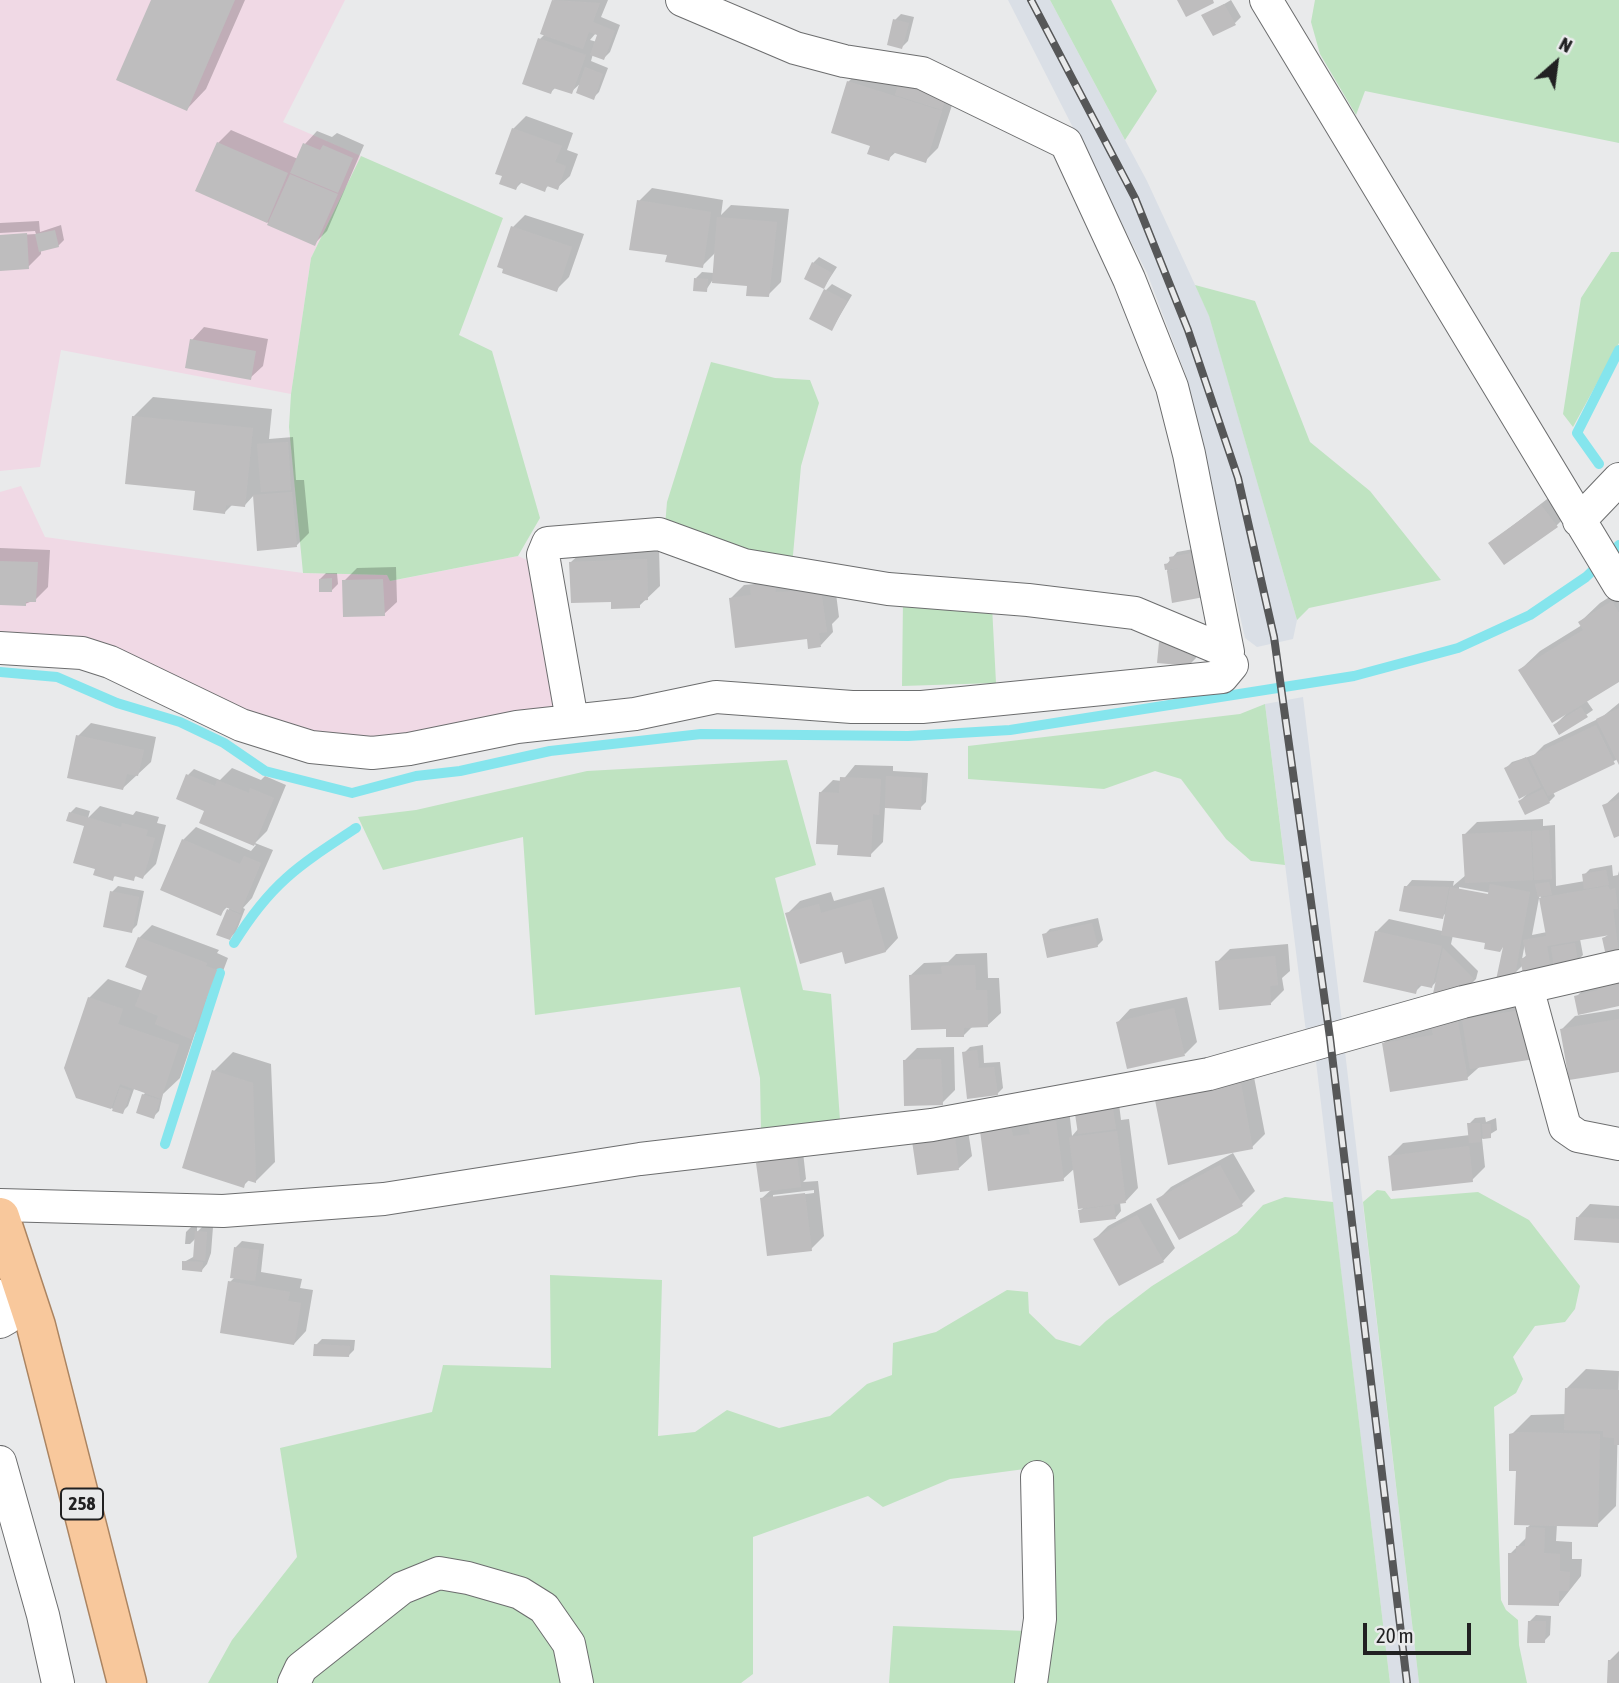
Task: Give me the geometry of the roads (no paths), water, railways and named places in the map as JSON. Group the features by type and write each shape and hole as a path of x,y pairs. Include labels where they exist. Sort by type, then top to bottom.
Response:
{"highway":[{"name":"258","path":"0,1217 18,1324 127,1683"}],"street":[{"path":"572,720 543,555 548,543 660,534 744,565 888,589 1028,600 1135,613 1165,622 1228,652 1189,454 1172,387 1129,279 1066,143 922,73 844,61 795,48 682,0"},
{"path":"1266,0 1617,582"},
{"path":"1584,530 1619,479"},
{"path":"0,648 82,653 110,662 241,725 311,747 339,751 409,749 517,727 635,714 716,697 736,696 852,707 922,707 1222,677 1231,665"},
{"path":"0,1205 223,1211 384,1199 640,1159 932,1125 1209,1074 1331,1038 1619,966"},
{"path":"1527,987 1565,1127 1578,1136 1619,1144"},
{"path":"0,1296 7,1318 18,1324"},
{"path":"0,1462 12,1562 43,1615 58,1683"},
{"path":"1031,1683 1040,1619 1037,1477"},
{"path":"294,1683 301,1668 402,1588 439,1573 520,1593 544,1608 569,1644 577,1683"}],"waterway":[{"path":"1599,464 1577,433 1619,350"},
{"path":"0,672 57,677 117,703 180,722 224,743 265,771 352,793 416,776 460,771 550,751 701,734 908,736 1010,730 1354,676 1458,648 1530,615 1586,577 1619,545"},
{"path":"234,943 247,922 287,877 356,828"},
{"path":"165,1144 220,973"}],"railway":[{"path":"1031,0 1135,198 1188,330 1238,478 1274,637 1330,1038 1407,1683"}]}
